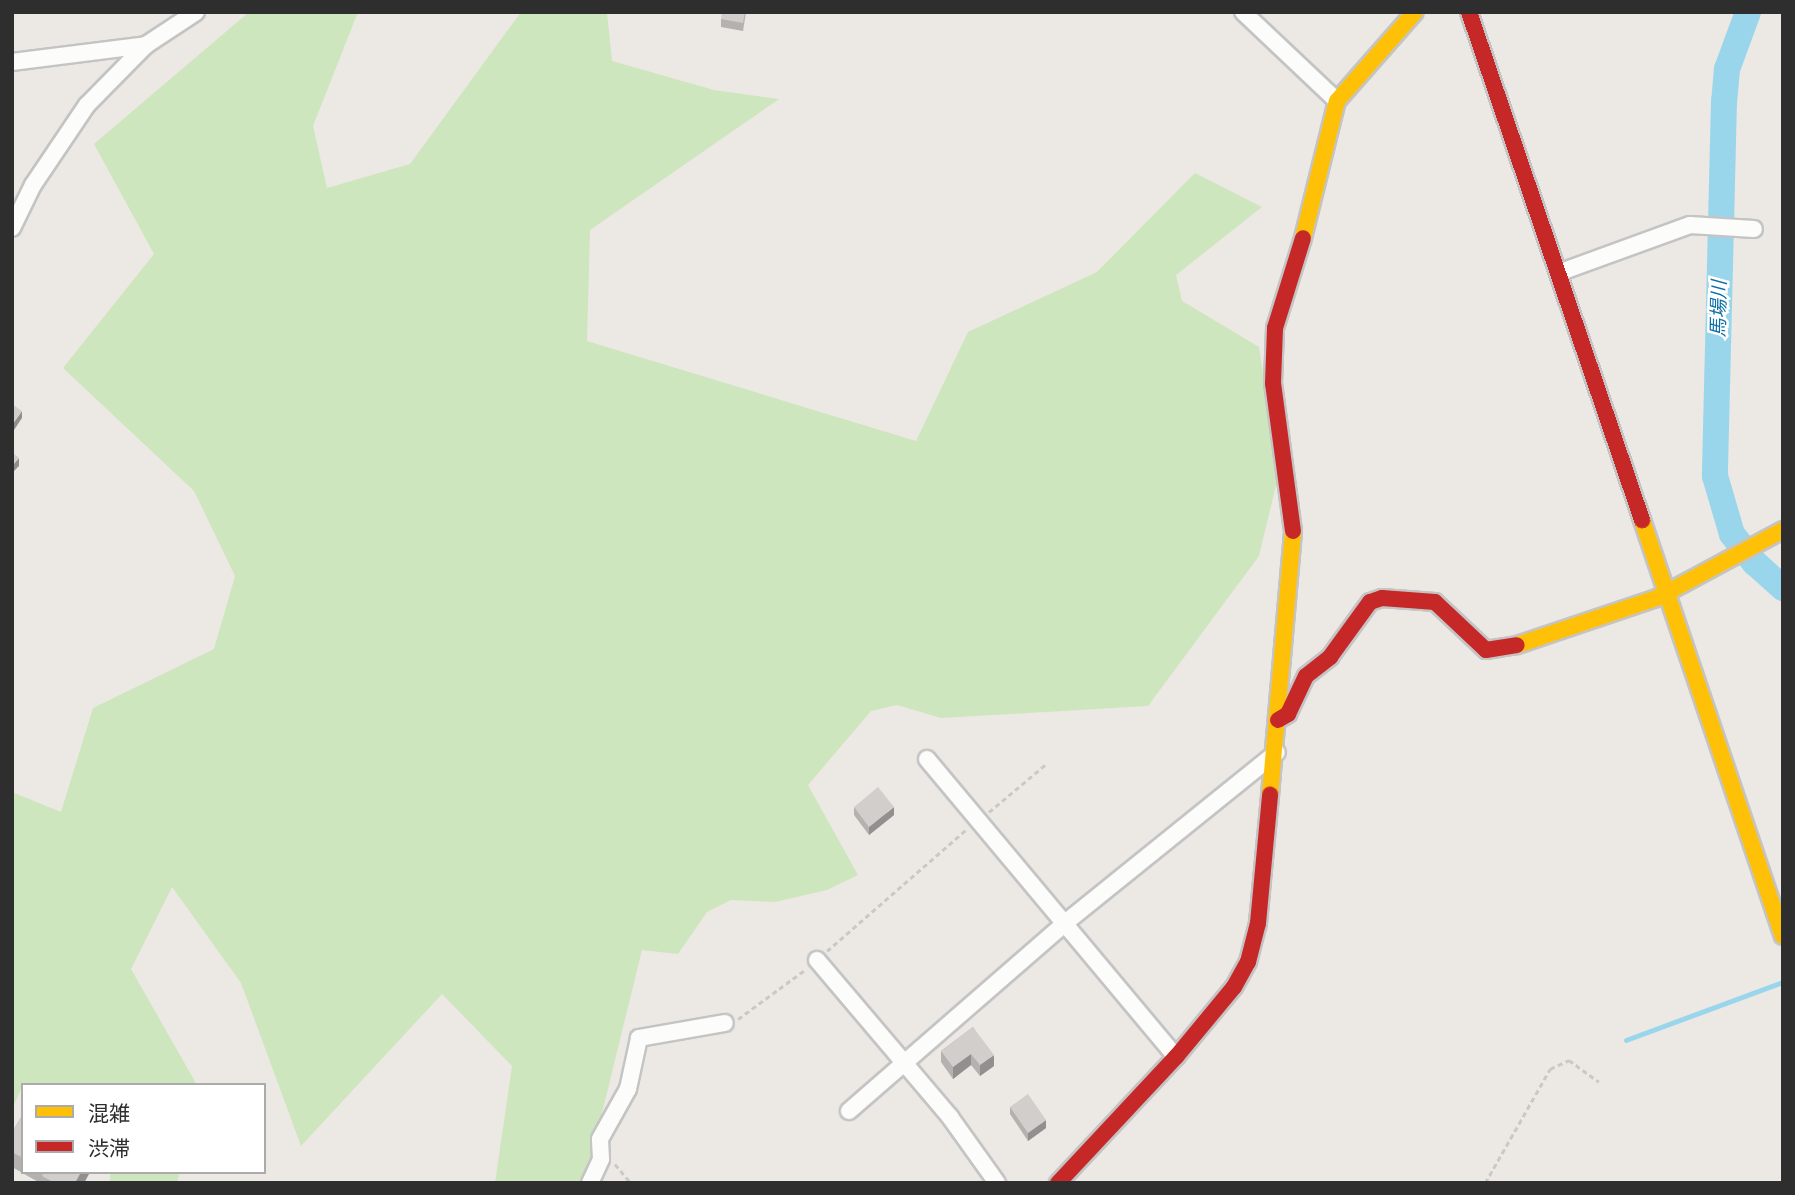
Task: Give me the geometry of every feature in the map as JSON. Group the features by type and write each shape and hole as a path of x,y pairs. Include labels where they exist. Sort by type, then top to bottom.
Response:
{"street":[{"path":"12,228 66,133 174,18 196,12"},
{"path":"1243,12 1337,101"},
{"path":"1058,1183 1176,1057 1234,988 1248,962 1258,923 1277,752 1294,519 1273,383 1275,327 1304,234 1326,133 1337,101 1415,12"},
{"path":"1469,12 1783,936"},
{"path":"12,62 146,45"},
{"path":"1558,273 1690,225 1755,229"},
{"path":"1278,720 1288,714 1306,676 1330,657 1370,602 1382,598 1435,602 1486,650 1500,651 1657,598 1666,590 1731,559 1760,539 1783,530"},
{"path":"849,1111 1065,923 1277,752"},
{"path":"927,759 1176,1057"},
{"path":"817,960 905,1062 997,1183"},
{"path":"590,1183 601,1155 600,1139 628,1089 639,1038 725,1023"}],"path":[{"path":"725,1023 744,1017 817,960 1046,764"},
{"path":"1485,1183 1550,1069 1561,1062 1575,1061 1599,1082"},
{"path":"601,1155 631,1183"}],"green space":[{"path":"249,12 358,12 313,126 327,188 410,164 521,12 607,12 612,61 714,90 779,99 590,230 587,341 916,441 968,332 1097,272 1195,173 1262,207 1176,275 1182,301 1259,347 1278,477 1259,556 1148,706 941,718 897,705 871,711 808,785 858,875 827,890 775,902 731,900 707,912 678,954 642,950 589,1166 579,1183 495,1183 512,1066 442,994 301,1146 241,983 172,887 131,969 196,1083 21,1083 12,1109 12,792 61,812 93,708 214,649 235,576 194,491 63,368 154,254 94,144"},
{"path":"110,1174 179,1174 177,1183 110,1183"}],"building":[{"path":"722,12 745,12 743,23 721,19"},
{"path":"12,404 22,411 12,425"},
{"path":"12,452 19,458 12,466"},
{"path":"878,787 894,807 869,827 854,807"},
{"path":"973,1027 994,1055 980,1065 971,1054 953,1067 941,1051"},
{"path":"1028,1094 1046,1120 1028,1133 1010,1107"},
{"path":"21,1117 21,1157 12,1152 12,1132"},
{"path":"80,1174 75,1183 55,1183 42,1176"}],"waterway":[{"name":"馬場川","path":"1748,12 1727,69 1724,101 1715,476 1732,534 1755,563 1783,588"},
{"path":"1626,1040 1783,982"}],"traffic: slow":[{"path":"1303,238 1337,101 1415,12"},
{"path":"1642,520 1783,936"},
{"path":"1517,645 1657,598 1783,530"},
{"path":"1270,795 1293,531"}],"traffic: jam":[{"path":"1469,12 1642,520"},
{"path":"1293,531 1273,383 1275,328 1303,238"},
{"path":"1278,720 1288,714 1306,676 1330,657 1370,602 1382,598 1435,602 1486,650 1517,645"},
{"path":"1058,1183 1176,1057 1234,987 1248,962 1258,923 1270,795"}]}
